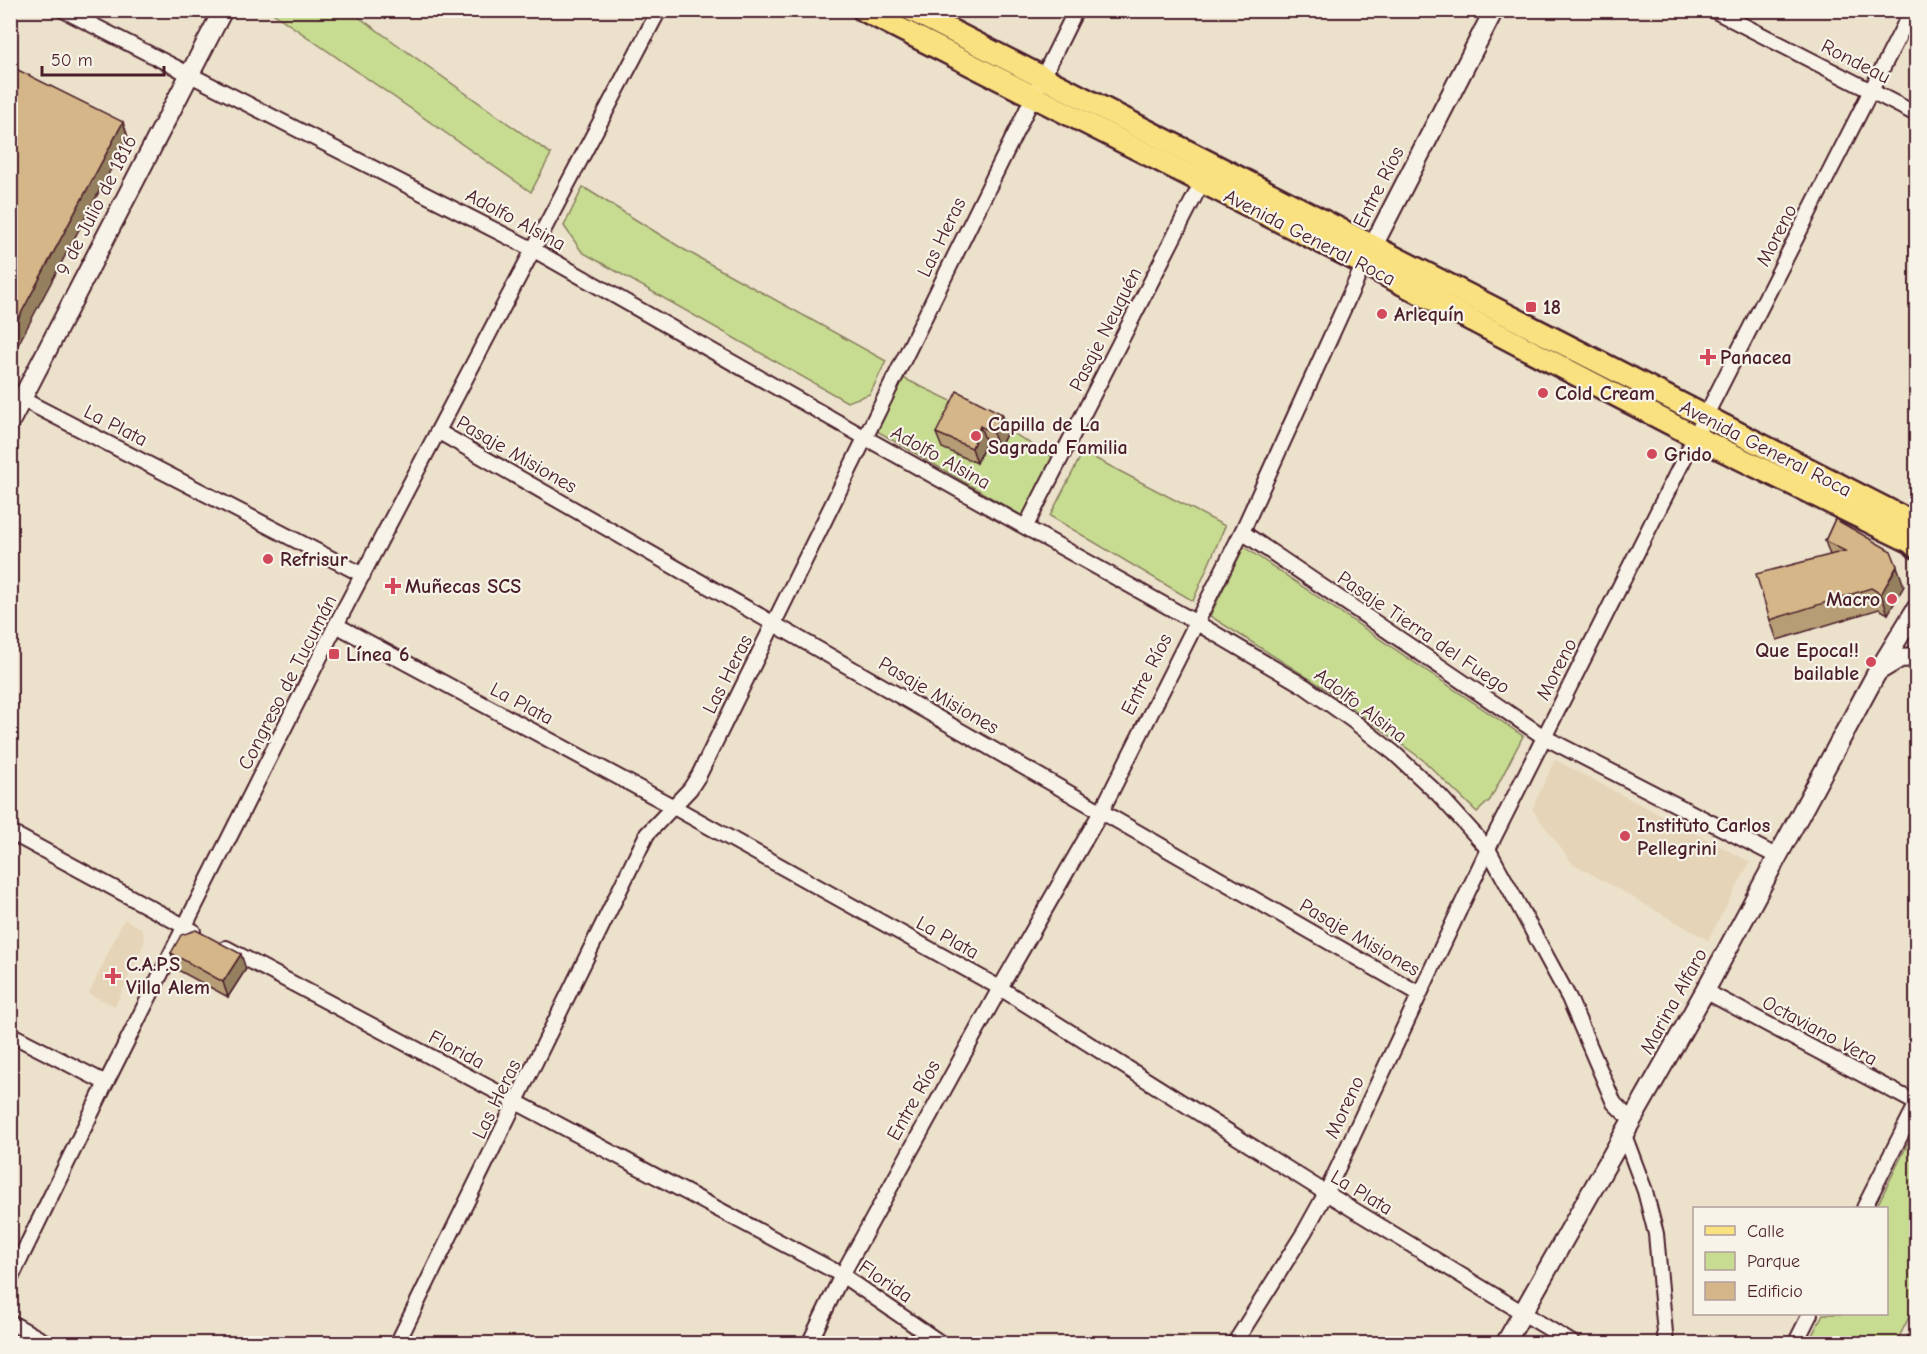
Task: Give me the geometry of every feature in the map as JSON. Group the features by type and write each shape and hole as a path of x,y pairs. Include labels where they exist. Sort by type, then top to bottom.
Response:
{"main road":[{"name":"9 de Julio de 1816","path":"10,422 16,396 223,10"},
{"name":"Avenida General Roca","path":"863,10 1203,182 1368,255"},
{"name":"Avenida General Roca","path":"911,10 1042,77 1368,255 1700,427 1917,547"},
{"name":"Entre Ríos","path":"1368,255 1494,10"},
{"name":"Avenida General Roca","path":"1700,427 1917,524"},
{"name":"Marina Alfaro","path":"1504,1344 1705,991 1875,676 1917,609"},
{"name":"Marina Alfaro","path":"1875,676 1885,666 1900,658 1917,657"}],"street":[{"name":"Adolfo Alsina","path":"63,10 534,250 1026,526 1304,686 1394,753 1440,795 1488,849 1569,998 1614,1103 1624,1113 1634,1117"},
{"name":"Congreso de Tucumán","path":"10,1280 17,1252 186,927 336,625 659,10"},
{"name":"Las Heras","path":"398,1344 647,834 690,789 699,774 1076,10"},
{"name":"Rondeau","path":"1713,10 1917,114"},
{"name":"Moreno","path":"1234,1344 1305,1231 1326,1193 1418,993 1488,849 1912,10"},
{"name":"Pasaje Neuquén","path":"1026,526 1203,182"},
{"name":"Entre Ríos","path":"809,1344 842,1275 1000,988 1102,810 1242,532 1368,255"},
{"name":"La Plata","path":"16,396 363,575"},
{"name":"Pasaje Misiones","path":"439,432 1418,993"},
{"name":"Pasaje Tierra del Fuego","path":"1242,532 1544,736 1778,857"},
{"name":"La Plata","path":"336,625 672,806 1000,988 1326,1193 1574,1344"},
{"name":"Florida","path":"10,832 842,1275 942,1344"},
{"name":"Octaviano Vera","path":"1705,991 1917,1104"},
{"path":"10,1034 106,1083"},
{"path":"1865,1207 1917,1104"},
{"path":"1624,1135 1645,1191 1656,1234 1666,1344"},
{"path":"1795,1344 1810,1315"},
{"path":"10,1322 49,1344"},
{"path":"1914,1344 1917,1338"}],"shaded area":[{"name":"Instituto Carlos Pellegrini","path":"1555,760 1750,862 1708,940 1572,863 1532,809"},
{"name":"C.A.P.S Villa Alem","path":"124,919 141,928 145,941 115,1006 89,994"}],"green space":[{"path":"270,11 350,11 551,154 531,192"},
{"path":"583,187 683,249 886,361 870,394 847,402 582,252 564,226"},
{"path":"903,378 962,406 986,442 1008,430 1054,458 1024,517 877,431"},
{"path":"1083,452 1225,526 1193,601 1050,516"},
{"path":"1244,547 1523,736 1490,800 1477,812 1423,760 1326,689 1210,616"},
{"path":"1916,1127 1916,1303 1896,1343 1808,1343 1822,1315 1888,1315 1888,1207 1876,1207"}],"building":[{"path":"10,66 123,122 10,334"},
{"path":"957,391 1002,414 993,433 980,426 972,448 936,433"},
{"path":"1835,519 1891,551 1897,566 1881,594 1871,588 1770,620 1756,574 1845,551 1825,541"},
{"path":"196,930 241,954 223,982 171,953 181,935"}],"place":[{"name":"18","path":"1531,307"},
{"name":"Arlequín","path":"1382,314"},
{"name":"Panacea","path":"1708,357"},
{"name":"Cold Cream","path":"1543,393"},
{"name":"Capilla de La Sagrada Familia","path":"976,436"},
{"name":"Grido","path":"1652,454"},
{"name":"Refrisur","path":"268,559"},
{"name":"Muñecas SCS","path":"393,586"},
{"name":"Macro","path":"1892,599"},
{"name":"Línea 6","path":"334,654"},
{"name":"Que Epoca!! bailable","path":"1871,662"},
{"name":"Instituto Carlos Pellegrini","path":"1625,836"},
{"name":"C.A.P.S Villa Alem","path":"113,976"}]}
